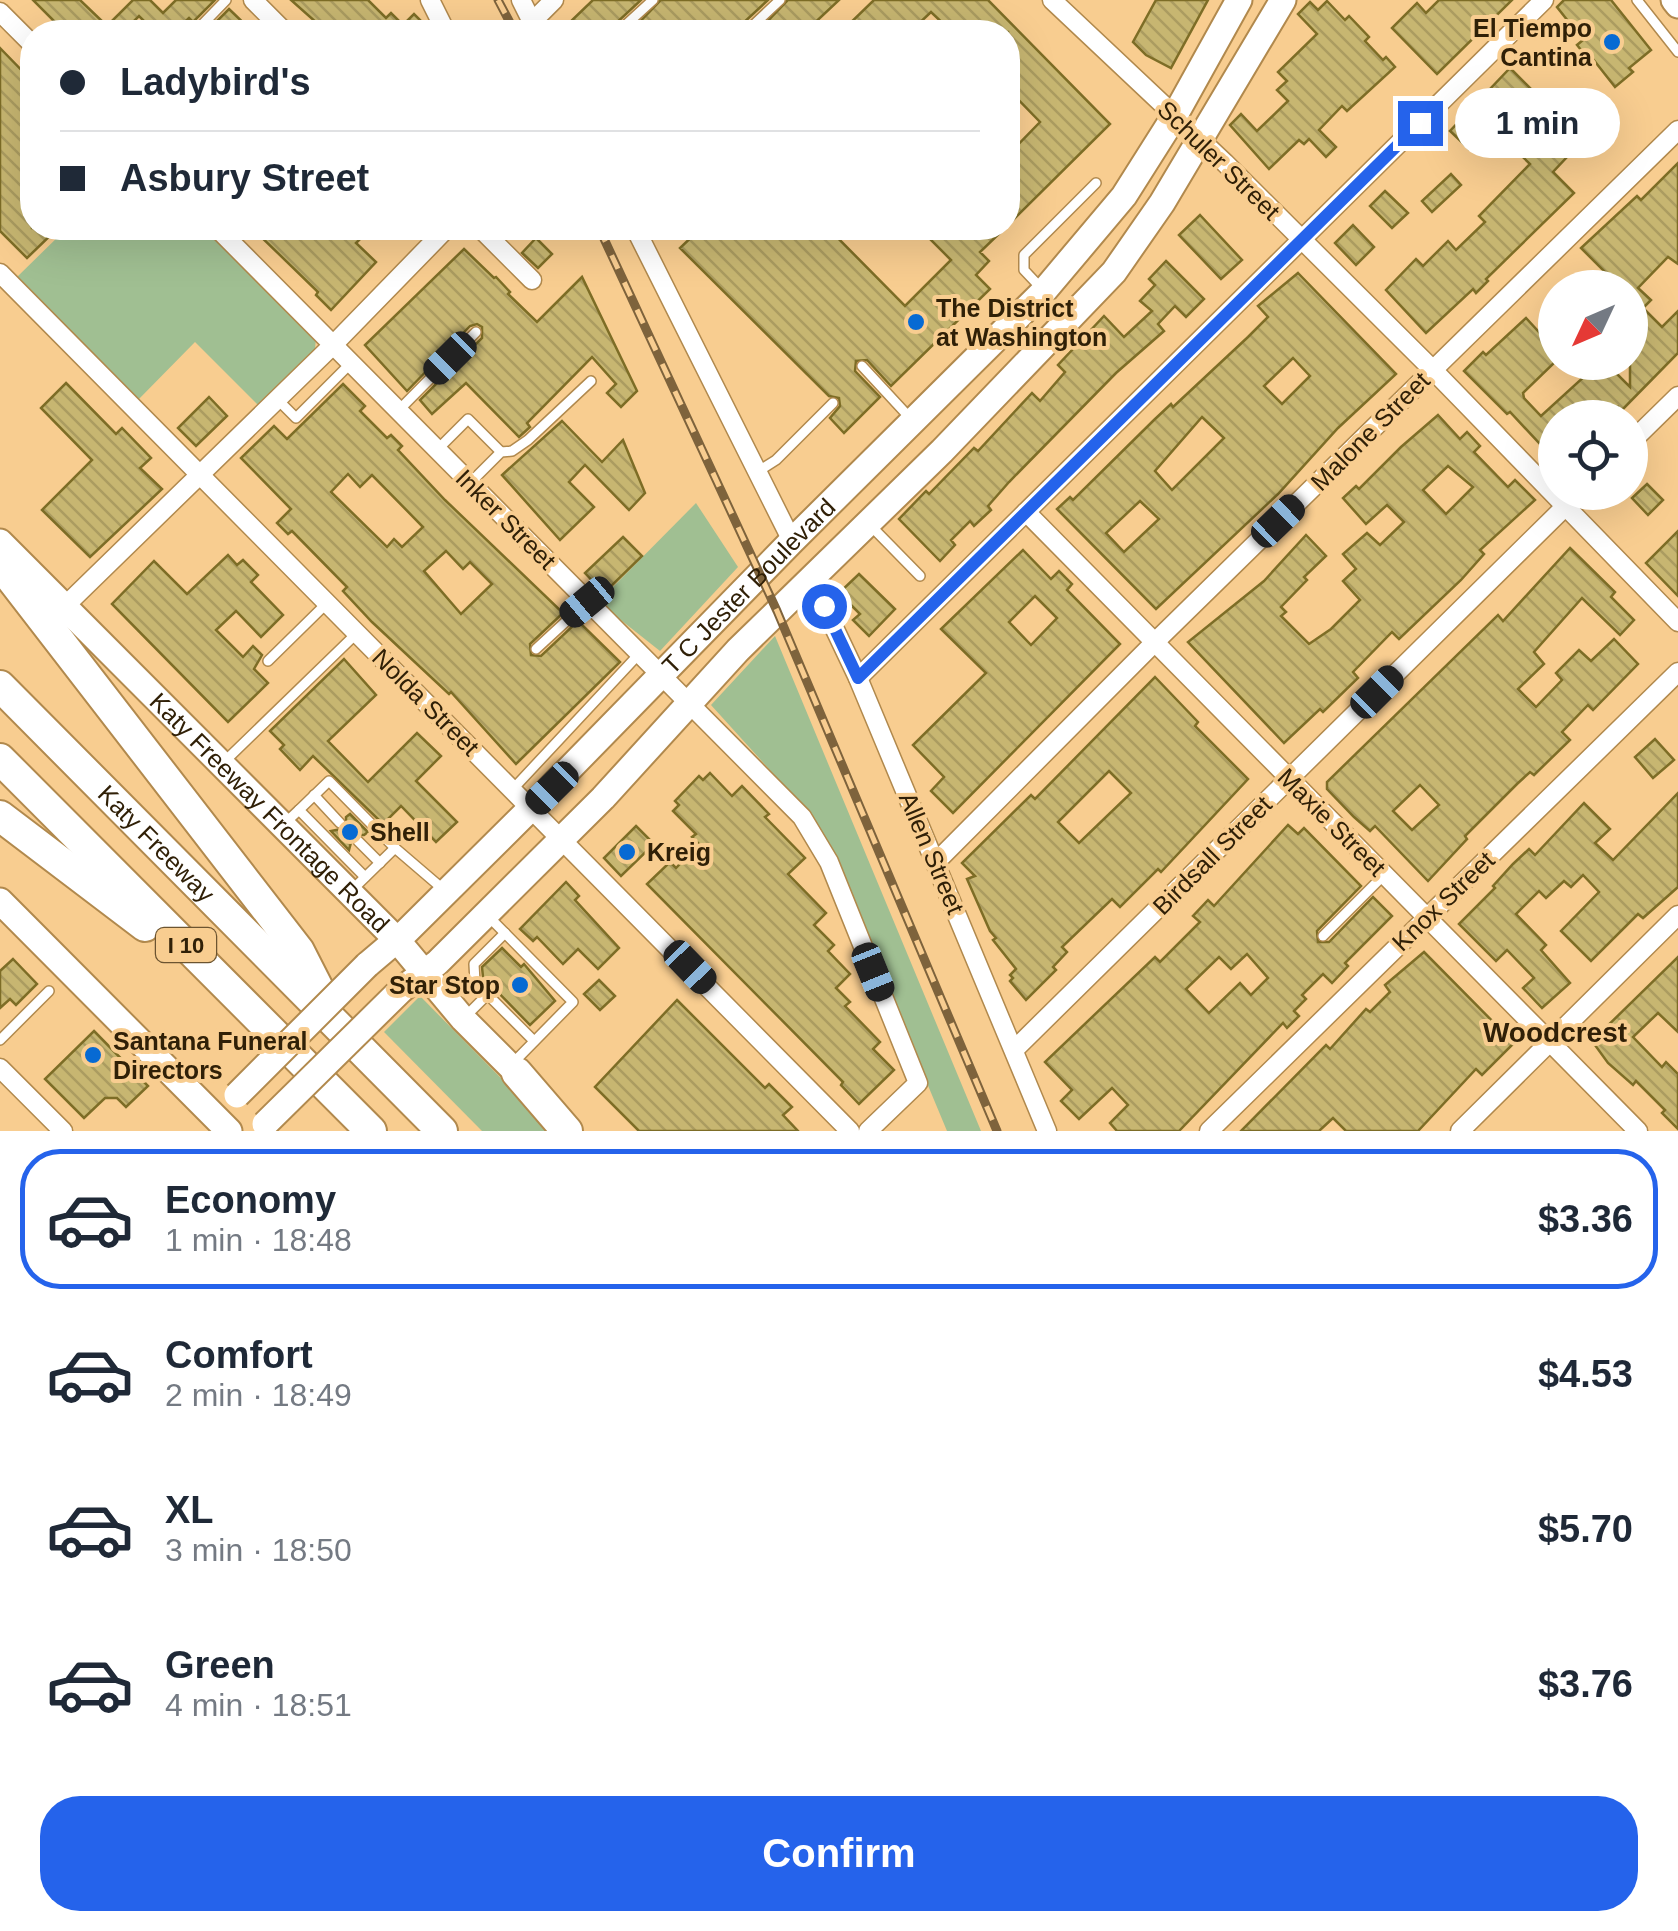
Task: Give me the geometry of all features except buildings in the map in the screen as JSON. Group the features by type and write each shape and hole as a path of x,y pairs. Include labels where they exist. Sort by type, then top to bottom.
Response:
{"highway":[{"path":"0,564 299,951 339,1029"},
{"name":"Katy Freeway","path":"0,686 442,1131"},
{"name":"Katy Freeway","path":"0,759 370,1131"},
{"path":"0,816 238,997"},
{"path":"514,1070 567,1131"}],"main road":[{"name":"T C Jester Boulevard","path":"218,1127 237,1095 532,808 792,541 1044,291 1124,196 1239,0"},
{"name":"T C Jester Boulevard","path":"262,1127 562,838 738,650 942,451 1071,318 1142,236 1283,0"},
{"path":"1044,291 1071,318"},
{"path":"912,421 942,451"},
{"name":"Katy Freeway Frontage Road","path":"0,542 221,765 290,818 358,885 397,940 464,1019 514,1070"},
{"path":"0,901 218,1127"}],"street":[{"path":"253,0 273,20"},
{"name":"Schuler Street","path":"1052,0 1302,240 1538,479"},
{"path":"858,678 1544,0"},
{"path":"0,12 20,32"},
{"name":"Malone Street","path":"936,862 1678,130"},
{"name":"Inker Street","path":"229,240 788,800 811,832 829,862 918,1083 868,1131"},
{"path":"65,606 435,240"},
{"path":"492,240 532,280"},
{"path":"641,240 792,541"},
{"name":"Nolda Street","path":"0,273 850,1131"},
{"path":"1648,425 1678,396"},
{"name":"Birdsall Street","path":"1015,1049 1562,510"},
{"name":"Schuler Street","path":"1568,510 1678,622"},
{"name":"Maxie Street","path":"1026,512 1638,1131"},
{"name":"Allen Street","path":"811,579 858,678 1047,1131"},
{"name":"Knox Street","path":"1209,1131 1678,672"},
{"path":"1460,1131 1678,915"},
{"path":"0,1068 63,1131"},
{"name":"Katy Freeway Frontage Road","path":"514,1070 578,1131"}],"lane":[{"path":"207,20 226,0"},
{"path":"631,20 653,0"},
{"path":"759,20 780,0"},
{"path":"1637,0 1678,52"},
{"path":"1044,291 1024,270 1024,255 1096,183"},
{"path":"399,410 476,332"},
{"path":"277,399 296,418 352,362"},
{"path":"862,366 912,421"},
{"path":"470,483 500,452 519,447 591,381"},
{"path":"757,472 776,460 832,403"},
{"path":"438,450 468,419 500,452"},
{"path":"868,523 920,576"},
{"path":"536,649 587,602"},
{"path":"268,661 327,603"},
{"path":"221,765 357,633"},
{"path":"513,789 639,654"},
{"path":"290,818 328,781 446,892"},
{"path":"314,796 340,823"},
{"path":"358,841 380,863"},
{"path":"358,885 395,848"},
{"path":"1323,936 1385,874"},
{"path":"485,913 573,1002 534,1041 514,1070"},
{"path":"505,933 474,964 476,982 534,1041"},
{"path":"0,1040 49,991"},
{"path":"464,1019 488,994"}],"green space":[{"path":"55,240 216,240 316,338 315,349 258,405 195,342 136,402 16,278"},
{"path":"696,503 738,567 660,651 598,602"},
{"path":"775,636 981,1131 947,1131 823,834 711,705"},
{"path":"420,996 553,1131 482,1131 384,1032"}],"railway":[{"path":"498,0 509,20"},
{"path":"605,240 777,611 997,1131"}],"place":[{"name":"El Tiempo Cantina","path":"1612,42"},
{"name":"The District at Washington","path":"916,322"},
{"name":"Shell","path":"350,832"},
{"name":"Kreig","path":"627,852"},
{"name":"Star Stop","path":"520,985"},
{"name":"Santana Funeral Directors","path":"93,1055"}],"district":[{"name":"Woodcrest","path":"1555,1032"}],"route":[{"path":"824,606 858,678 1420,123"}]}
